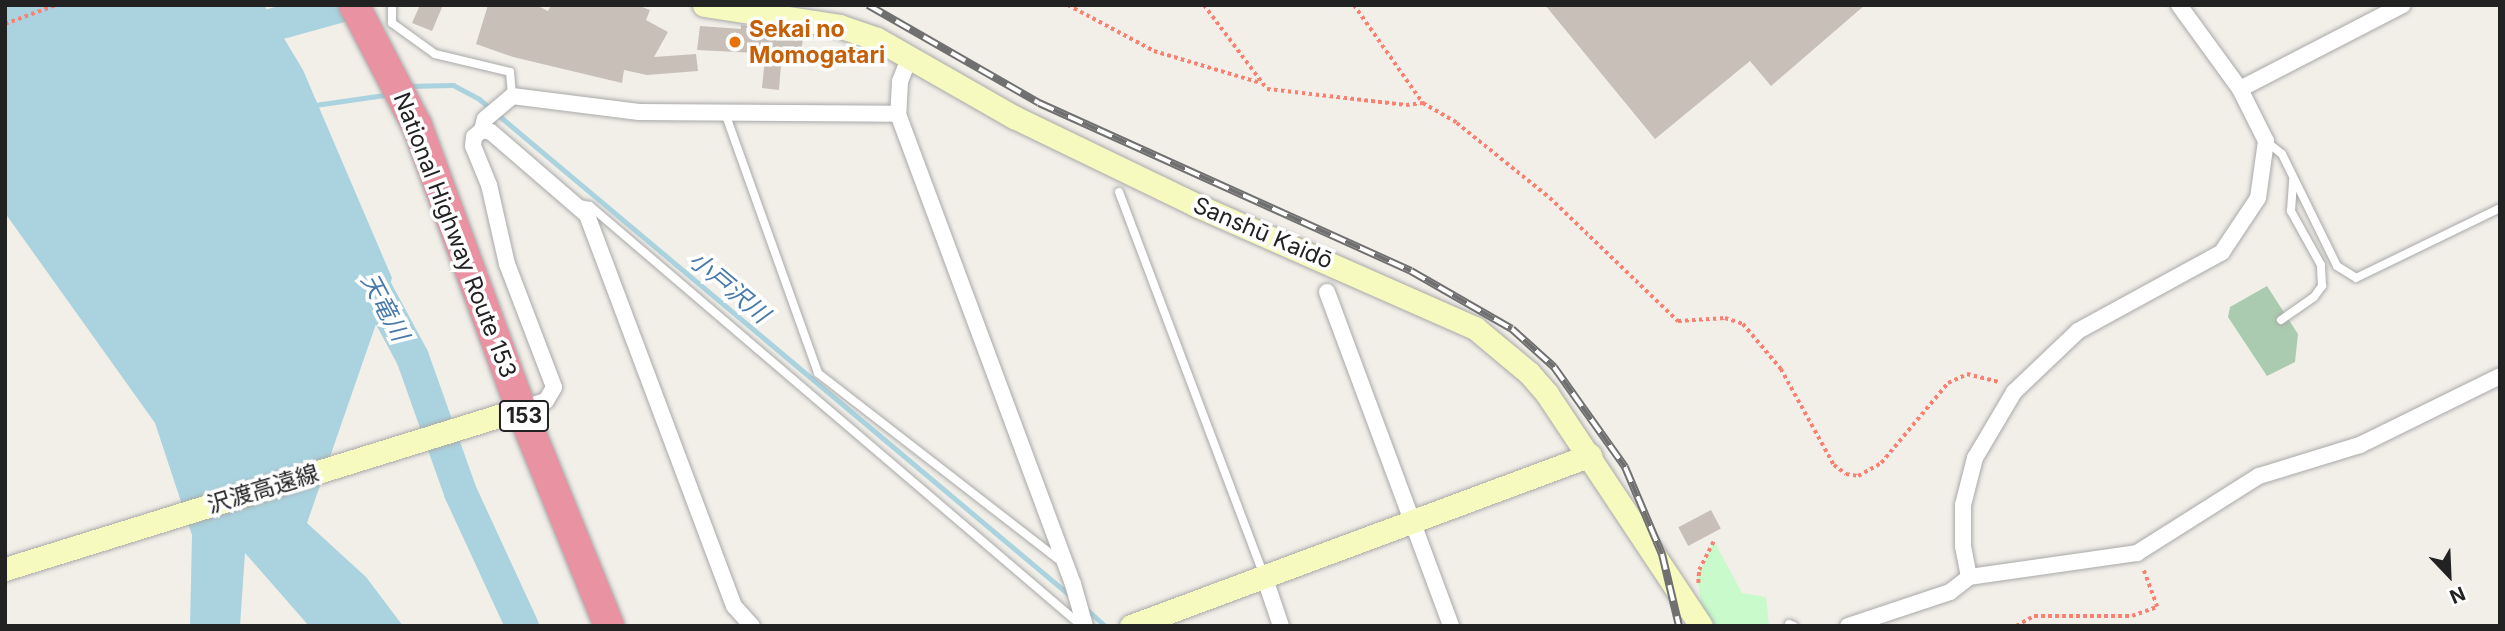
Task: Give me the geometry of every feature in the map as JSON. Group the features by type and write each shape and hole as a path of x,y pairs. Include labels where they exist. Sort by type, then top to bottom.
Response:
{"highway":[{"name":"National Highway Route 153","path":"354,5 417,126 446,204 510,413 609,626"}],"main road":[{"name":"Sanshū Kaidō","path":"704,5 839,26 877,39 1014,117 1184,199 1475,328 1529,373 1590,456 1701,626"},
{"name":"沢渡高遠線","path":"5,569 510,413"},
{"path":"1131,626 1590,456"}],"street":[{"path":"1969,577 1963,546 1963,505 1975,458 2014,392 2078,331 2222,252 2258,198 2266,141 2240,89 2179,5"},
{"path":"2240,89 2403,5"},
{"path":"909,58 900,81 898,114 1073,584 1082,623"},
{"path":"510,413 546,401 554,387 507,264 489,185 473,146 474,137 497,105 512,96 601,110 898,114"},
{"path":"484,124 579,204 734,606 752,626"},
{"path":"1327,292 1451,626"},
{"path":"1848,626 1950,592 1969,577 2137,553 2259,476 2360,445 2500,376"},
{"path":"1264,576 1282,626"}],"lane":[{"path":"392,5 392,23 435,54 510,72 512,96"},
{"path":"725,113 818,373 1066,565"},
{"path":"2266,141 2282,154 2337,266 2356,278 2500,208"},
{"path":"2281,320 2314,297 2322,286 2321,265 2291,211 2294,177"},
{"path":"1119,192 1264,576"},
{"path":"579,204 590,206 1082,623"}],"path":[{"path":"5,24 56,5"},
{"path":"1068,5 1154,51 1261,83 1279,92 1423,103"},
{"path":"1204,5 1261,83"},
{"path":"1354,5 1423,103 1457,123 1550,198 1678,321 1725,318 1742,324 1781,369 1834,465 1846,474 1858,476 1881,463 1948,383 1967,374 2000,382 2014,392"},
{"path":"1699,589 1699,570 1714,541"},
{"path":"2015,626 2034,616 2132,616 2157,607 2137,553"}],"green space":[{"path":"2267,286 2298,334 2295,362 2267,376 2228,317 2230,307"},
{"path":"1714,541 1742,593 1766,597 1769,626 1712,626 1703,612 1697,578"}],"water":[{"path":"5,5 264,5 303,70 392,278 307,523 366,577 403,626 309,626 245,553 240,626 190,626 192,535 155,423 5,213"}],"building":[{"path":"420,5 443,5 432,31 412,23"},
{"path":"488,5 536,5 548,11 551,5 637,5 650,10 646,20 668,32 654,57 696,54 698,71 647,75 624,70 622,83 513,57 476,44"},
{"path":"1545,5 1865,5 1771,86 1750,61 1655,139"},
{"path":"741,25 804,35 798,66 781,64 779,90 762,88 765,58 757,53 697,50 700,26 741,29"},
{"path":"1711,510 1721,529 1688,546 1678,527"}],"waterway":[{"path":"234,21 255,29 342,5"},
{"name":"小戸沢川","path":"406,86 453,85 479,99 1074,599"},
{"name":"小戸沢川","path":"315,105 391,94"},
{"name":"天竜川","path":"362,264 412,357 460,492 522,626"},
{"name":"小戸沢川","path":"1084,607 1105,626"}],"railway":[{"path":"868,5 1039,103 1411,271 1512,329 1554,367 1625,467 1662,554 1679,626"}],"place":[{"name":"Sekai no Momogatari","path":"735,42"}]}
